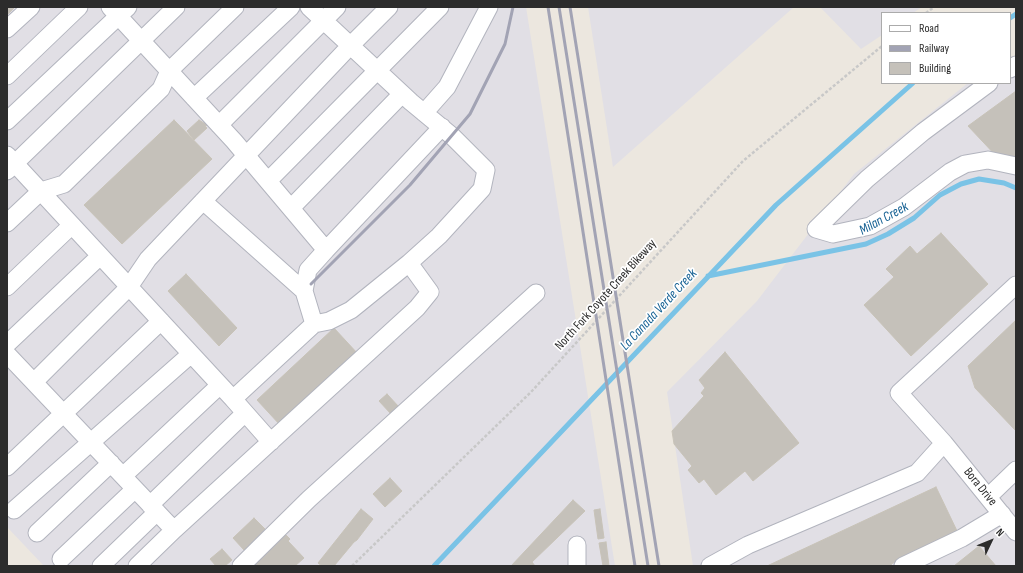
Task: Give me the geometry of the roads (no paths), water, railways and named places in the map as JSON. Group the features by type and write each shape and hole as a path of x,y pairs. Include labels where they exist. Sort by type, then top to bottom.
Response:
{"street":[{"path":"7,29 31,7"},
{"path":"7,76 79,7"},
{"path":"176,7 10,163 41,191 271,442"},
{"path":"7,223 41,191 64,184 161,89 169,71 235,7"},
{"path":"194,98 291,7"},
{"path":"233,399 314,324 329,321 351,310 409,263 439,236 482,189 486,170 442,127 402,94 309,7"},
{"path":"218,125 337,7"},
{"path":"34,382 129,287 148,260 350,46 389,7"},
{"path":"268,181 440,7"},
{"path":"424,113 447,87 489,7"},
{"path":"7,121 119,10 141,41 247,156 326,250"},
{"path":"988,84 923,132 895,155 867,179 816,229 833,234 870,226 904,207 950,172 965,164 988,160 1016,166"},
{"path":"291,208 402,94"},
{"path":"314,324 304,291 308,270 442,127"},
{"path":"203,201 304,291"},
{"path":"7,287 72,225"},
{"path":"7,344 100,256"},
{"path":"137,566 174,530 417,308 430,292 409,263"},
{"name":"Bora Drive","path":"1016,284 899,393 944,443 1016,532"},
{"path":"241,566 309,499 536,294"},
{"path":"7,466 161,321"},
{"path":"7,354 174,530"},
{"path":"14,510 191,354"},
{"path":"123,476 220,385"},
{"path":"101,566 153,508 245,413"},
{"path":"710,566 748,544 918,473 944,443"},
{"path":"37,533 111,463"},
{"path":"988,497 1016,470"},
{"path":"61,559 135,489"},
{"path":"903,566 962,538 1002,514"},
{"path":"577,545 577,566"}],"waterway":[{"name":"La Canada Verde Creek","path":"1011,17 1016,14"},
{"name":"La Canada Verde Creek","path":"434,566 776,205 912,84"},
{"name":"Milan Creek","path":"708,276 866,244 888,234 914,218 940,195 961,184 979,179 1004,183 1016,188"}],"railway":[{"path":"311,284 410,185 470,114 505,44 513,7"},
{"path":"548,7 635,566"},
{"path":"559,7 648,566"},
{"path":"570,7 659,566"}]}
